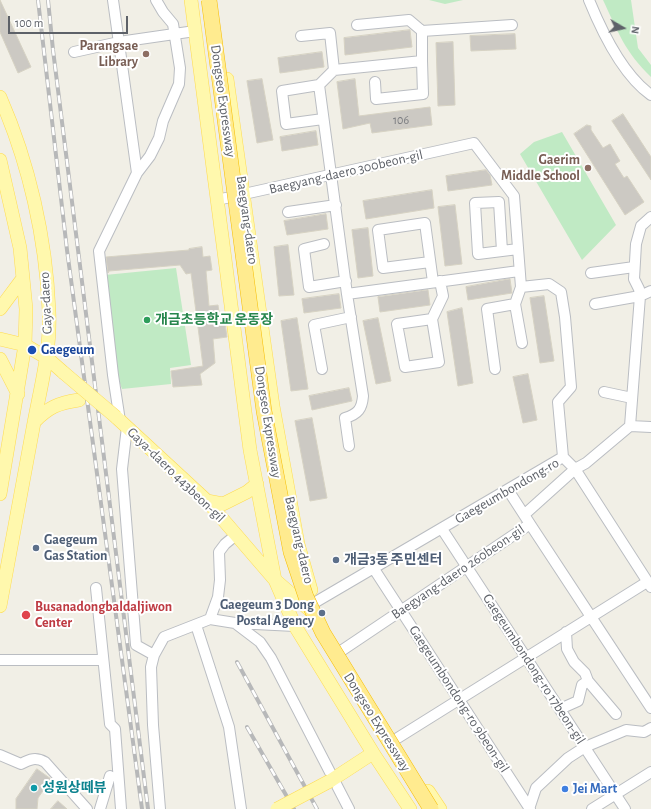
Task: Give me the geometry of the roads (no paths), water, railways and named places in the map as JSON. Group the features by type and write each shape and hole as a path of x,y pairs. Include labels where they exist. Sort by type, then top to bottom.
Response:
{"highway":[{"name":"Dongseo Expressway","path":"199,0 255,414 281,549 295,594 317,643 419,809"},
{"name":"Dongseo Expressway","path":"209,0 264,411 291,552 306,597 323,633 430,809"}],"main road":[{"name":"Baegyang-daero","path":"191,0 243,400 275,580 295,626 373,753 410,809"},
{"name":"Baegyang-daero","path":"215,0 244,194 273,406 298,544 314,603 321,620 440,809"},
{"name":"Gaya-daero","path":"0,97 14,128 28,174 42,245 49,312 47,358 0,606"},
{"name":"Gaya-daero","path":"0,160 20,248 26,309 25,345 18,394 0,492"},
{"path":"0,309 23,278"},
{"path":"0,339 25,345 47,358"},
{"name":"Gaya-daero 443beon-gil","path":"47,358 121,422 207,501 275,580 321,620"},
{"path":"0,359 18,394"},
{"path":"34,422 46,410 62,402 79,400 99,403"},
{"path":"207,501 223,504 247,492 257,484"},
{"path":"255,556 270,557 298,544"},
{"path":"277,809 333,779 373,753"}],"street":[{"path":"113,0 137,173"},
{"path":"154,656 136,645 122,469 121,422 113,375 99,251 137,173 150,156 159,138 163,121 179,84 180,68 173,24 163,12 156,0"},
{"path":"589,0 621,62 644,90 651,95"},
{"path":"357,25 410,20 422,31 512,24"},
{"path":"74,52 119,42 194,31"},
{"path":"375,82 376,99 423,94 422,31"},
{"path":"301,36 330,33 334,70"},
{"path":"323,119 286,124 282,91 319,85 334,70 422,61"},
{"path":"319,85 347,294 363,396 360,410 355,415 345,418 349,446"},
{"name":"Baegyang-daero 300beon-gil","path":"218,200 474,143 514,196 518,250"},
{"path":"502,251 499,202 475,203 478,254 518,250 521,287 515,304 522,343"},
{"path":"288,212 336,205"},
{"path":"651,217 641,226 638,235 634,267 634,279 639,289 640,296 630,426 651,427"},
{"path":"430,262 383,268 378,230 425,224 430,262 443,296 432,319 439,362 405,367 397,324 432,319"},
{"path":"324,244 304,249 309,287 346,281"},
{"path":"591,273 634,267"},
{"path":"347,294 519,271"},
{"path":"521,287 549,284 561,292 565,317 571,386 558,402 563,457"},
{"path":"594,304 640,296 651,291"},
{"path":"495,369 487,309 515,304"},
{"path":"322,369 314,325 351,317"},
{"path":"604,392 632,398"},
{"name":"Baegyang-daero 260beon-gil","path":"341,651 530,524 524,514 575,469 586,462 630,426"},
{"name":"Gaegeumbondong-ro","path":"314,603 563,457 575,469 649,585"},
{"path":"508,490 524,514"},
{"path":"530,524 650,704"},
{"name":"Gaegeumbondong-ro 17beon-gil","path":"442,529 625,809"},
{"name":"Gaya-daero 443beon-gil","path":"210,620 218,597 220,580 219,552 225,544 236,535"},
{"name":"Gaegeumbondong-ro 9beon-gil","path":"374,569 401,612 460,699 530,809"},
{"path":"396,739 566,632 649,585"},
{"path":"96,588 110,724 115,730 121,809"},
{"path":"160,809 151,667 154,656 164,637 210,620 235,623 295,626"},
{"path":"235,623 260,642 271,658 349,809"},
{"path":"196,625 229,727 241,809"},
{"path":"566,632 567,649 574,662 585,673 588,680 616,714"},
{"path":"0,660 103,660"},
{"path":"560,709 578,700 582,686 588,680"},
{"path":"530,809 536,788 568,758 585,747 626,730 644,732 651,728"},
{"path":"0,755 21,764 31,759 39,759 45,762 87,809"},
{"path":"592,809 651,772"},
{"path":"100,809 110,776"}],"railway":[{"path":"38,0 67,250 142,809"},
{"path":"48,0 148,809"},
{"path":"237,662 317,809"},
{"path":"247,727 294,809"}],"place":[{"name":"Parangsae Library","path":"146,54"},
{"name":"Gaerim Middle School","path":"588,168"},
{"name":"개금초등학교 운동장","path":"147,320"},
{"name":"Gaegeum","path":"32,350"},
{"name":"Gaegeum Gas Station","path":"36,548"},
{"name":"개금3동 주민센터","path":"336,560"},
{"name":"Gaegeum 3 Dong Postal Agency","path":"322,613"},
{"name":"Busanadongbaldaljiwon Center","path":"26,615"},
{"name":"성원상떼뷰","path":"34,788"},
{"name":"Jei Mart","path":"565,789"}]}
